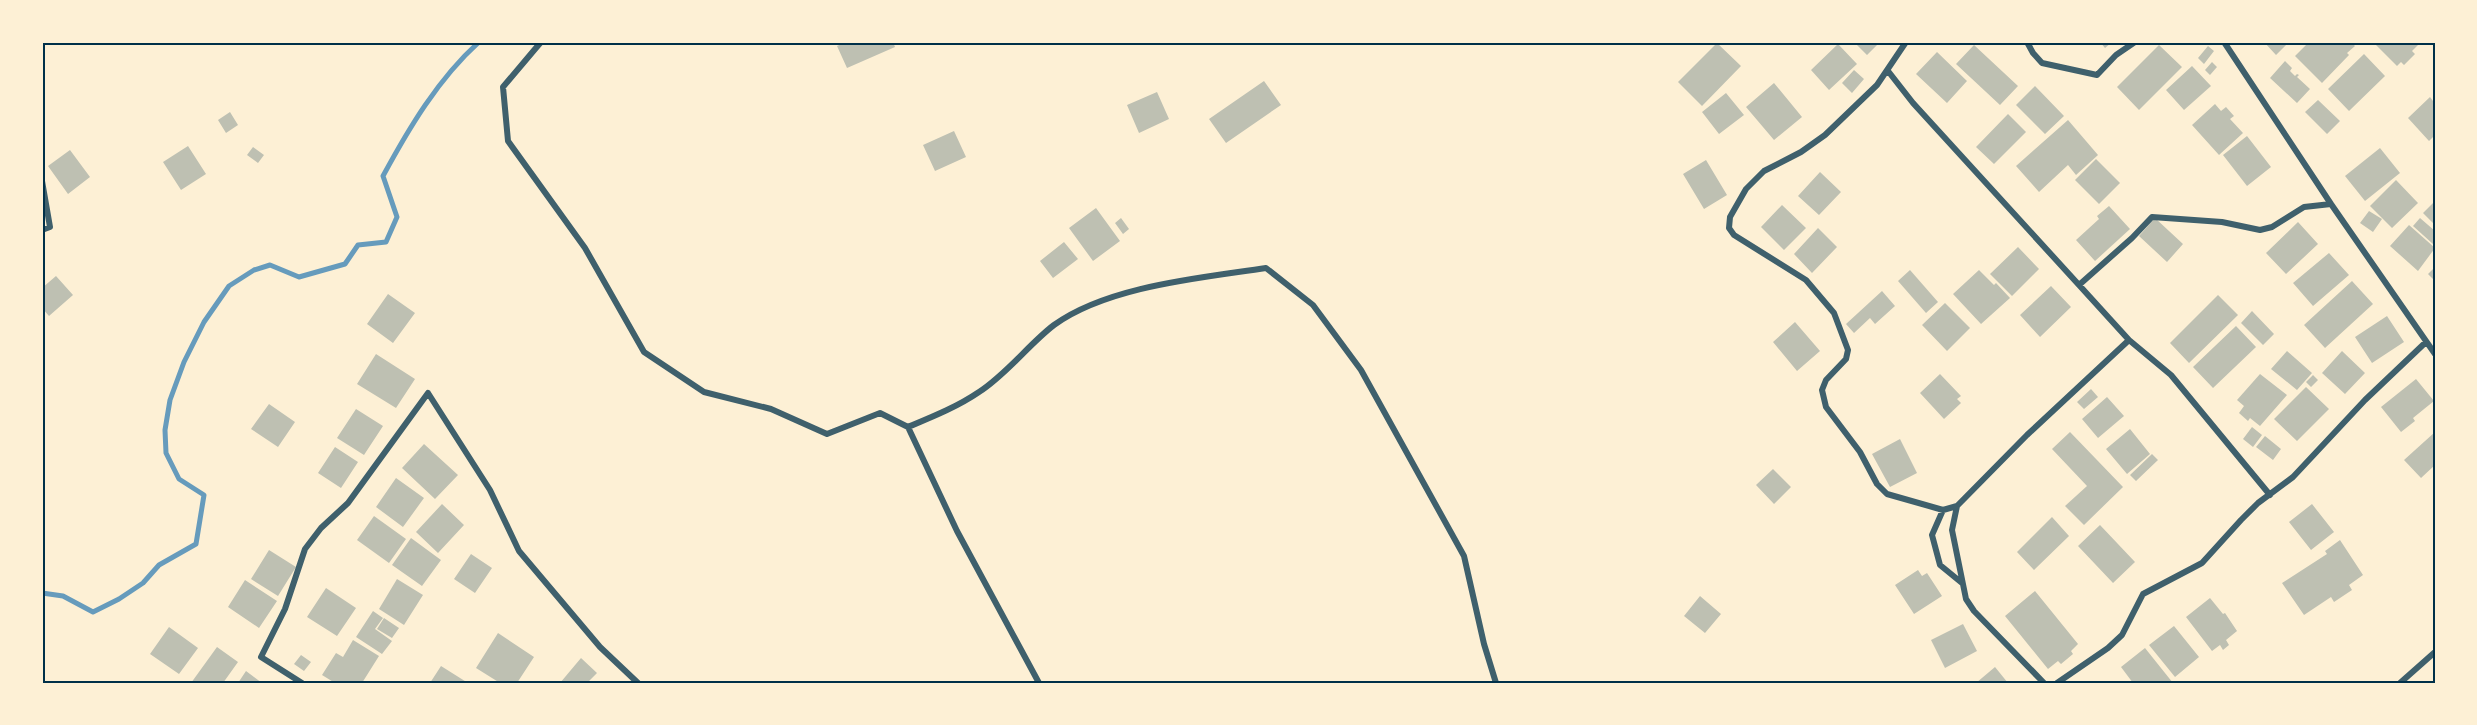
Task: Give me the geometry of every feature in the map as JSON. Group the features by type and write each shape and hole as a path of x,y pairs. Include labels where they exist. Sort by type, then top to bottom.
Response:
{"street":[{"path":"541,42 503,87 508,141 585,248 644,352 704,392 771,409 827,434 880,413 909,427 957,531 1039,683"},
{"path":"1906,42 1877,85 1825,135 1801,152 1764,171 1746,189 1730,217 1729,228 1734,235 1806,280 1834,313 1848,350 1846,359 1826,380 1822,390 1826,407 1860,452 1877,484 1887,494 1943,510 1957,506 2026,435 2129,340"},
{"path":"2027,42 2042,63 2097,75 2116,55 2135,42"},
{"path":"2224,42 2331,204 2435,354"},
{"path":"1888,71 1913,104 2129,340 2171,375 2270,495"},
{"path":"42,181 50,227 42,230"},
{"path":"2079,285 2132,238 2152,216 2222,222 2260,230 2272,227 2304,207 2331,204"},
{"path":"909,427 979,392 1022,357 1054,325 1103,299 1190,279 1266,268 1313,305 1361,370 1464,556 1484,644 1496,683"},
{"path":"2057,683 2122,635 2143,594 2202,563 2241,520 2293,477 2365,400 2426,342"},
{"path":"302,683 261,657 285,609 305,549 321,528 348,503 428,393 490,490 519,551 600,647 638,683"},
{"path":"1957,506 1952,530 1966,599 1974,611 2044,683"},
{"path":"1943,510 1932,535 1940,565 1962,584"},
{"path":"2400,683 2435,652"}],"building":[{"path":"846,42 893,42 895,47 847,68 837,46"},
{"path":"1854,42 1880,42 1867,55"},
{"path":"2100,42 2112,42 2105,48"},
{"path":"2264,42 2289,42 2276,55"},
{"path":"2309,42 2351,42 2355,46 2322,83 2295,56"},
{"path":"2373,42 2420,43 2412,51 2415,54 2404,65 2401,62 2397,66"},
{"path":"1717,43 1741,66 1702,106 1678,82"},
{"path":"1838,44 1857,64 1829,90 1811,70"},
{"path":"1974,45 2018,86 2000,105 1956,64"},
{"path":"2159,45 2182,67 2139,110 2117,87"},
{"path":"2208,46 2214,51 2204,64 2198,58"},
{"path":"1937,52 1967,81 1947,103 1916,74"},
{"path":"2364,54 2385,76 2349,111 2328,89"},
{"path":"2285,61 2292,68 2290,71 2295,76 2299,75 2297,77 2310,89 2297,103 2270,78"},
{"path":"2212,62 2217,67 2210,75 2205,70"},
{"path":"2192,66 2211,86 2184,110 2166,90"},
{"path":"1854,70 1864,79 1852,93 1842,83"},
{"path":"1264,81 1281,105 1226,143 1209,119"},
{"path":"1774,83 1802,117 1774,140 1746,107"},
{"path":"2035,86 2064,116 2045,134 2016,105"},
{"path":"1157,92 1169,119 1139,133 1127,105"},
{"path":"1726,93 1744,115 1719,134 1702,112"},
{"path":"2430,97 2433,101 2435,99 2435,135 2429,141 2408,118"},
{"path":"2318,100 2340,121 2327,134 2305,112"},
{"path":"2215,104 2221,111 2226,107 2234,116 2230,119 2243,133 2219,155 2192,125"},
{"path":"230,112 238,125 226,133 218,120"},
{"path":"2008,114 2026,132 1994,164 1976,147"},
{"path":"2068,120 2098,155 2076,175 2068,165 2039,192 2016,166"},
{"path":"954,131 966,157 935,171 923,145"},
{"path":"2247,136 2271,167 2247,186 2223,155"},
{"path":"188,146 206,174 181,190 163,162"},
{"path":"253,147 264,155 258,163 247,155"},
{"path":"2380,148 2400,173 2365,201 2345,176"},
{"path":"70,150 90,177 68,194 48,166"},
{"path":"2096,159 2120,183 2099,204 2075,180"},
{"path":"1706,160 1727,195 1704,209 1683,174"},
{"path":"1820,172 1841,192 1819,215 1798,196"},
{"path":"2396,180 2418,203 2392,228 2370,206"},
{"path":"2435,201 2435,225 2423,213"},
{"path":"1782,205 1806,228 1784,250 1761,227"},
{"path":"2109,206 2130,229 2095,261 2076,240 2099,219 2097,216"},
{"path":"1096,208 1120,241 1093,261 1069,228"},
{"path":"2369,211 2382,219 2373,232 2360,223"},
{"path":"1121,218 1129,229 1123,234 1115,223"},
{"path":"2155,218 2183,244 2167,262 2139,236"},
{"path":"2420,218 2435,231 2433,244 2413,226"},
{"path":"2298,222 2318,244 2286,274 2266,253"},
{"path":"2409,225 2435,248 2418,271 2390,246"},
{"path":"1818,228 1837,247 1812,273 1794,254"},
{"path":"1064,242 1078,259 1053,278 1040,261"},
{"path":"2018,247 2039,269 2012,296 1990,274"},
{"path":"2329,253 2349,275 2313,306 2293,283"},
{"path":"2435,267 2435,281 2428,274"},
{"path":"1910,270 1938,302 1926,313 1898,281"},
{"path":"1979,270 2010,298 1981,324 1953,294"},
{"path":"56,276 73,295 49,316 42,308 42,288"},
{"path":"2352,281 2373,304 2325,348 2304,325"},
{"path":"2051,286 2071,307 2040,337 2020,315"},
{"path":"1882,291 1895,306 1875,324 1870,318 1854,333 1846,324"},
{"path":"388,294 415,313 393,343 367,324"},
{"path":"2218,295 2238,315 2189,363 2170,343"},
{"path":"1945,303 1970,328 1947,351 1922,325"},
{"path":"2252,311 2274,334 2263,345 2241,323"},
{"path":"2387,316 2404,342 2372,363 2355,337"},
{"path":"1795,322 1820,351 1797,371 1773,342"},
{"path":"2236,326 2256,347 2213,388 2193,367"},
{"path":"2287,351 2312,373 2297,390 2271,369"},
{"path":"2342,351 2365,373 2345,394 2322,373"},
{"path":"376,354 415,379 396,408 357,384"},
{"path":"1940,374 1961,396 1957,399 1961,403 1944,419 1920,393"},
{"path":"2260,374 2287,395 2260,426 2250,418 2248,421 2239,413 2244,406 2237,400"},
{"path":"2313,375 2318,380 2311,387 2306,382"},
{"path":"2416,379 2434,401 2413,418 2415,421 2401,432 2381,407"},
{"path":"2306,387 2329,409 2297,441 2274,419"},
{"path":"2091,389 2098,397 2084,409 2077,402"},
{"path":"2107,397 2124,416 2098,438 2082,419"},
{"path":"269,404 295,422 278,447 251,429"},
{"path":"356,409 383,426 364,455 337,438"},
{"path":"2252,427 2262,435 2253,447 2243,439"},
{"path":"2130,429 2150,454 2127,474 2106,449"},
{"path":"2070,432 2123,487 2084,525 2065,506 2087,486 2052,449"},
{"path":"2435,432 2435,465 2421,478 2404,460"},
{"path":"2265,436 2281,449 2273,460 2256,447"},
{"path":"1900,439 1917,473 1890,487 1872,454"},
{"path":"424,444 458,475 435,499 402,468"},
{"path":"335,447 358,462 341,488 318,473"},
{"path":"2152,454 2158,460 2136,481 2130,475"},
{"path":"1773,469 1791,487 1774,504 1756,485"},
{"path":"396,478 424,498 403,527 376,507"},
{"path":"442,504 464,525 438,553 416,532"},
{"path":"2312,504 2334,532 2311,550 2289,522"},
{"path":"374,516 406,539 389,563 357,540"},
{"path":"2052,517 2069,536 2034,570 2017,552"},
{"path":"2100,525 2135,562 2113,583 2078,546"},
{"path":"411,538 441,560 422,586 392,565"},
{"path":"2340,540 2363,575 2349,585 2352,590 2334,602 2331,597 2304,615 2282,583 2327,554 2325,551"},
{"path":"269,550 296,567 278,596 251,579"},
{"path":"471,554 492,568 475,593 454,579"},
{"path":"1918,570 1922,576 1927,573 1942,596 1914,614 1895,585"},
{"path":"397,579 423,595 404,625 379,609"},
{"path":"245,580 277,601 259,628 228,607"},
{"path":"326,588 356,608 337,636 307,617"},
{"path":"2035,591 2078,644 2071,651 2073,654 2061,664 2058,661 2048,669 2005,616"},
{"path":"1700,596 1721,614 1705,633 1684,616"},
{"path":"2210,598 2223,614 2225,613 2237,631 2226,640 2229,645 2223,650 2220,645 2212,651 2186,617"},
{"path":"373,611 383,618 375,629 392,641 382,654 356,637"},
{"path":"384,618 399,628 392,638 377,629"},
{"path":"1963,624 1977,651 1945,668 1931,640"},
{"path":"2174,626 2199,657 2175,677 2149,645"},
{"path":"169,627 198,648 179,674 150,654"},
{"path":"498,633 534,657 517,683 500,683 476,668"},
{"path":"353,640 379,656 362,683 335,683 322,675 336,653 343,657"},
{"path":"217,647 238,662 223,683 191,683"},
{"path":"2145,648 2173,683 2133,683 2121,667"},
{"path":"301,655 311,662 304,671 294,664"},
{"path":"581,658 597,673 587,683 560,683"},
{"path":"441,666 468,683 430,683"},
{"path":"1995,667 2008,683 1976,683"},
{"path":"246,671 262,683 238,683"}],"waterway":[{"path":"42,593 63,596 93,612 119,599 143,583 159,565 196,544 204,495 179,479 166,453 165,430 170,400 184,362 204,322 229,286 254,270 270,265 299,277 345,264 358,245 386,242 397,217 383,176 414,122 437,88 479,42"}]}
